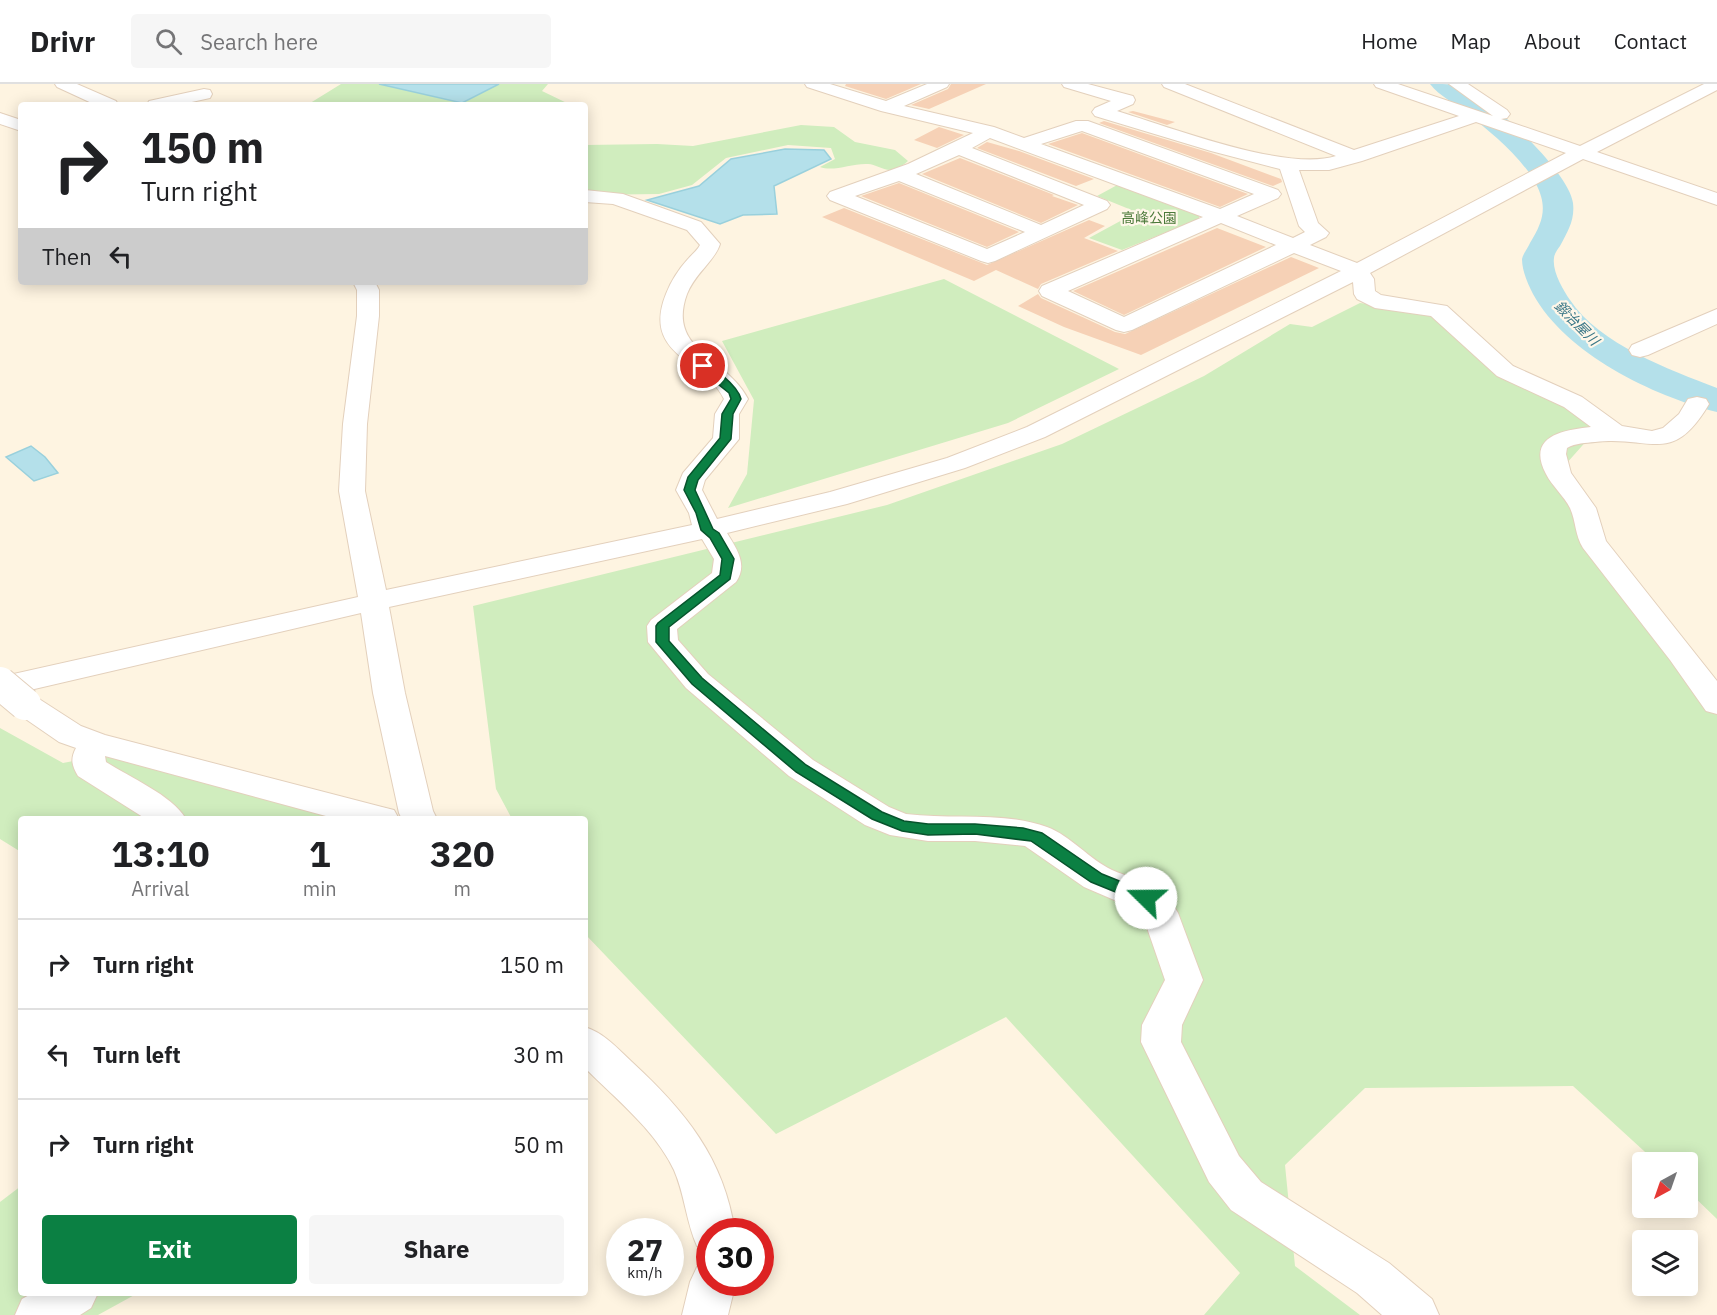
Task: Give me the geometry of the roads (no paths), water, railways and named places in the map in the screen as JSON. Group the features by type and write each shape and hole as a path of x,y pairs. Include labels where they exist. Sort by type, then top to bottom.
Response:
{"street":[{"path":"63,84 103,102"},
{"path":"182,84 211,99"},
{"path":"813,84 887,107 988,131 1220,216 1358,272 1363,279 1365,294 1375,302 1388,306 1431,308 1439,311 1505,371 1573,402 1614,432"},
{"path":"1070,84 1127,100 1101,112 1288,165 1329,165 1477,116"},
{"path":"1170,84 1356,157"},
{"path":"1382,84 1717,198"},
{"path":"1457,84 1516,127 1511,128"},
{"path":"8,691 373,602 707,530 838,498 945,466 1036,432 1358,272 1582,152 1717,84"},
{"path":"887,107 932,85"},
{"path":"182,102 211,99"},
{"path":"0,118 18,125"},
{"path":"1024,144 1082,125 1270,194 1050,291 1124,326 1319,233 1310,226 1288,165"},
{"path":"960,149 1100,205 988,257 837,196 960,149 988,131"},
{"path":"0,136 18,133"},
{"path":"899,174 1041,232"},
{"path":"588,196 616,198 694,226 710,244 709,249 694,264 673,298 671,317 674,334 683,346 734,391 736,399 728,414 726,439 692,479 689,490 702,513 707,530 715,536 728,559 726,576 662,626 663,642 697,681 801,768 877,816 902,826 928,830 975,829 1023,833 1036,837 1097,878 1146,898 1160,914 1184,980 1162,1025 1161,1042 1224,1169 1246,1196 1373,1278 1416,1315"},
{"path":"366,285 368,290 368,316 355,424 352,491 411,816"},
{"path":"1640,350 1717,316"},
{"path":"1697,404 1688,420 1666,438 1642,438 1614,432 1569,437 1556,444 1553,454 1558,473 1583,508 1593,542 1681,653 1717,704"},
{"path":"8,691 70,734 95,743 371,816"},
{"path":"95,743 88,756 90,768 165,816"},
{"path":"588,1046 656,1114 684,1148 698,1181 709,1218"},
{"path":"38,1315 70,1296"},
{"path":"705,1315 710,1296"}],"water":[{"path":"379,84 499,84 464,102"},
{"path":"785,149 824,150 831,159 774,186 777,214 743,215 720,224 647,200 699,186 731,159"},
{"path":"31,446 45,457 58,473 34,481 6,457"}],"waterway":[{"name":"鍛治屋川","path":"1443,84 1475,107 1516,142 1549,181 1558,200 1559,216 1538,258 1544,282 1557,307 1574,326 1619,358 1669,382 1717,401"}],"park label":[{"name":"高峰公園","path":"1149,218"}]}
